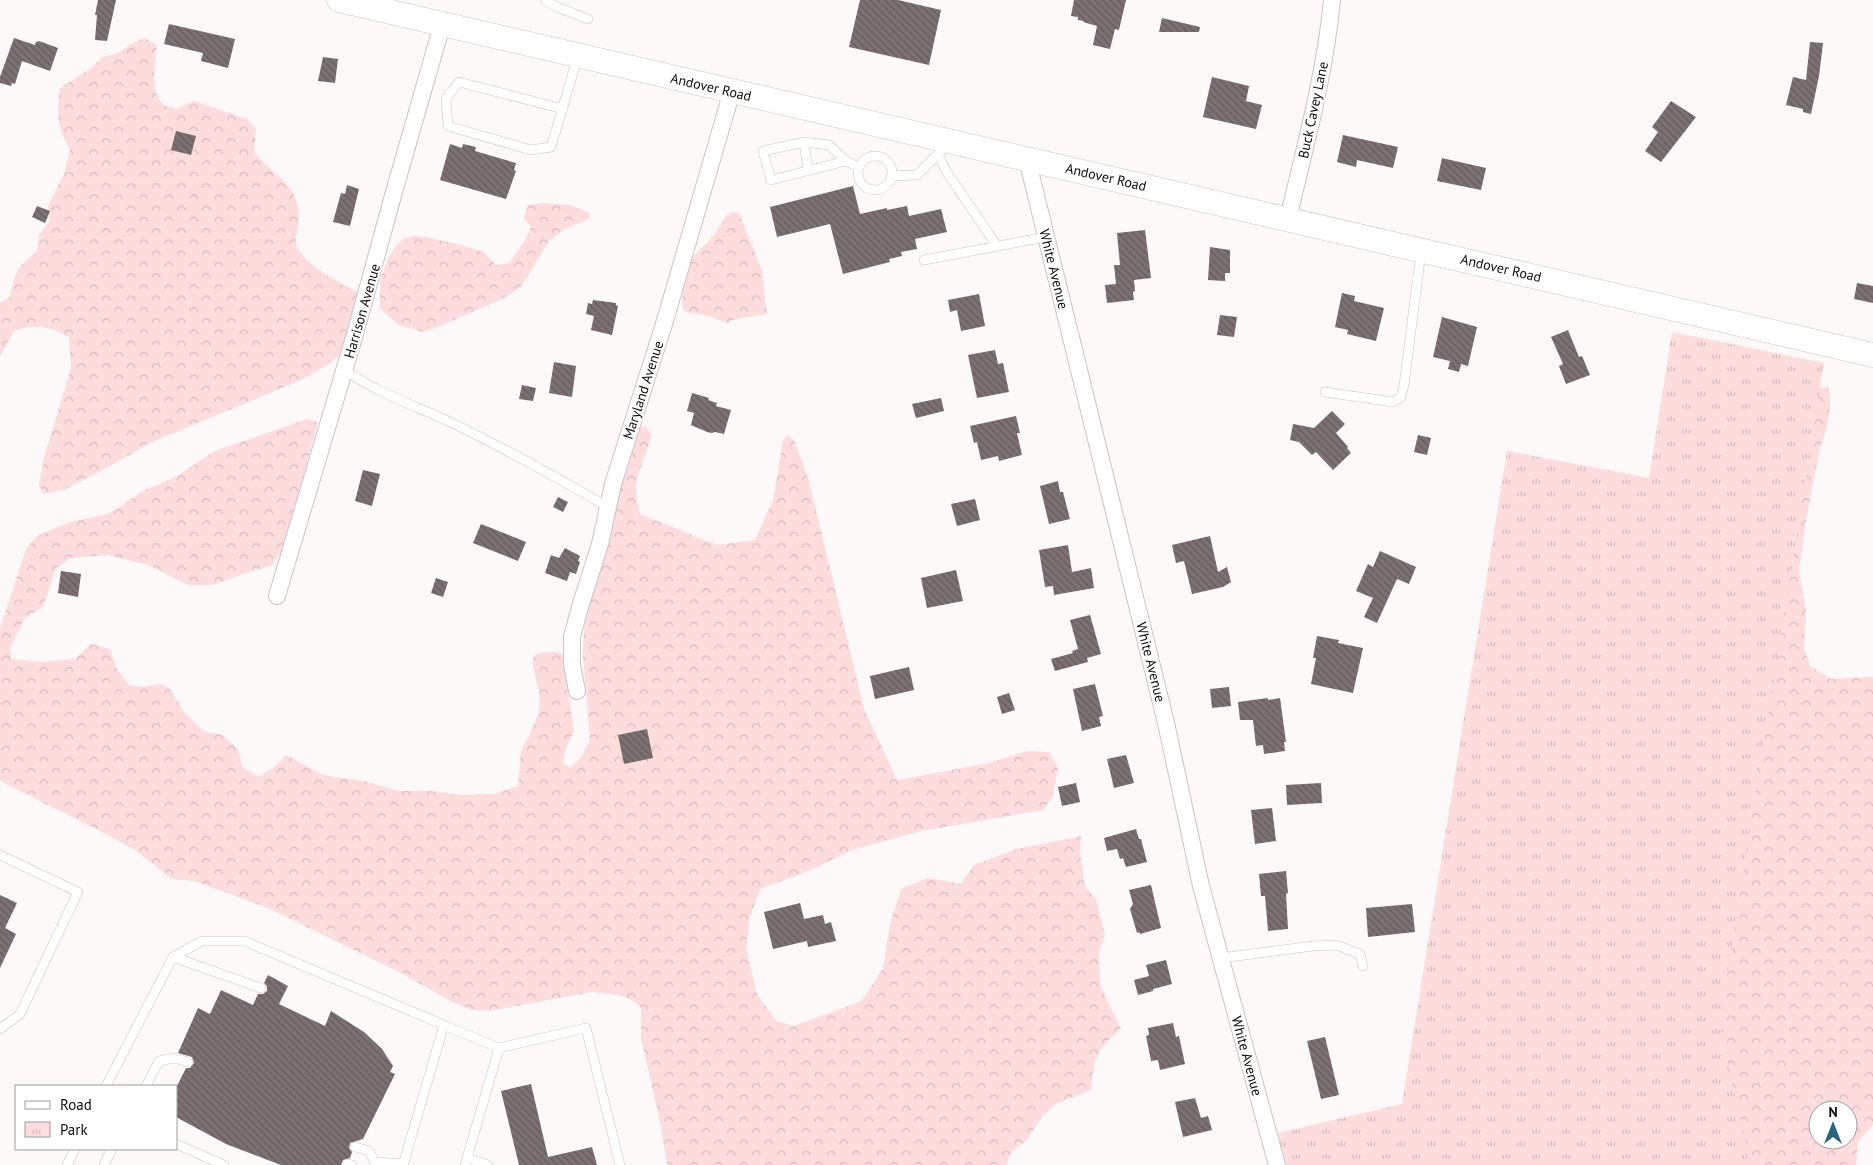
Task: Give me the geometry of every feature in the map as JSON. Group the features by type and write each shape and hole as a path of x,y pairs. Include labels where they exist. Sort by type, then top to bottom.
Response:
{"street":[{"name":"Andover Road","path":"339,0 732,91 944,148 1027,159 1873,355"},
{"name":"Buck Cavey Lane","path":"1288,219 1310,129 1326,48 1332,0"},
{"name":"Harrison Avenue","path":"277,596 376,263 394,192 442,25"},
{"name":"Maryland Avenue","path":"577,691 572,664 572,637 600,544 612,484 664,324 732,91"},
{"name":"White Avenue","path":"1027,159 1166,723 1201,886 1277,1165"}],"lane":[{"path":"545,0 556,8 588,19"},
{"path":"563,109 459,82 446,99 448,126 530,150 551,147 563,109 578,56"},
{"path":"804,142 808,170"},
{"path":"846,161 771,180 764,151 804,142 829,145 846,161 859,167"},
{"path":"891,176 917,175 944,148"},
{"path":"944,148 946,171 997,246"},
{"path":"878,157 889,164 891,176 888,183 882,188 874,190 867,188 861,183 858,177 859,167 867,158 878,157"},
{"path":"924,260 1046,238"},
{"path":"1325,392 1393,402 1400,396 1404,385 1421,250"},
{"path":"344,369 361,382 458,427 545,471 608,507"},
{"path":"0,855 78,892 20,1014 0,1029"},
{"path":"107,1085 173,957 202,941 244,941 499,1048 586,1028 620,1165"},
{"path":"1221,958 1313,946 1336,945 1360,954 1364,966"},
{"path":"173,957 261,988"},
{"path":"355,1147 369,1151 372,1163 403,1165 444,1025"},
{"path":"488,1165 466,1162 499,1048"},
{"path":"147,1085 159,1061 174,1058 188,1062"},
{"path":"178,1145 224,1165"},
{"path":"68,1165 75,1150"},
{"path":"104,1165 112,1150"}],"green space":[{"path":"144,38 157,45 154,68 155,85 159,99 164,105 176,109 194,101 247,119 256,129 254,153 286,184 296,200 299,216 296,237 301,254 320,270 359,293 356,307 344,347 334,360 318,371 150,443 64,490 43,494 39,485 44,458 71,368 69,337 55,330 43,327 15,330 0,356 0,303 10,297 15,276 21,266 37,252 39,235 50,220 48,206 64,174 70,149 65,141 59,120 60,88 90,69 103,57 119,53 131,44"},
{"path":"542,203 569,205 590,213 589,219 563,230 549,241 521,287 502,299 423,332 399,325 380,309 380,280 388,259 396,246 404,238 414,236 426,237 461,245 483,252 496,265 509,263 524,242 531,227 524,218 528,205"},
{"path":"733,212 739,213 762,270 767,314 735,319 727,323 708,316 687,312 683,309 682,295 685,273 691,260 712,238 724,219"},
{"path":"1672,332 1824,363 1722,1007 1722,1040 1751,1165 1286,1165 1278,1133 1402,1104 1507,451 1649,478"},
{"path":"1819,387 1828,388 1830,406 1806,520 1799,571 1806,610 1804,649 1811,667 1831,679 1873,677 1873,1125 1858,1142 1858,1100 1808,1100 1808,1150 1857,1150 1856,1165 1676,1165"},
{"path":"307,419 318,422 284,548 272,565 213,585 188,585 148,565 107,555 71,558 56,568 43,607 25,618 10,648 11,659 44,662 75,659 91,644 110,649 117,669 129,685 143,687 161,684 170,689 184,712 203,731 222,735 238,749 242,767 259,777 276,766 286,755 323,775 364,781 399,791 431,791 460,795 494,794 518,786 521,751 539,712 540,698 532,661 535,655 548,651 562,654 574,731 565,751 563,764 571,768 582,756 590,740 583,656 588,596 615,496 638,428 646,426 651,435 636,486 640,514 717,545 755,540 773,500 783,440 788,435 795,442 809,481 864,709 897,780 989,763 1027,751 1049,752 1058,768 1052,798 1043,810 922,831 852,850 811,870 760,889 750,917 746,948 757,994 776,1021 794,1026 862,1001 883,968 890,924 901,889 928,878 961,884 974,865 1017,849 1081,836 1080,853 1085,887 1096,899 1105,936 1099,952 1100,985 1121,1029 1105,1044 1097,1056 1091,1090 1056,1104 1042,1117 1026,1141 1011,1152 1006,1165 667,1165 660,1122 641,1038 641,1008 631,1000 613,994 592,992 489,1011 472,1010 452,1002 403,974 268,908 194,881 172,879 135,850 0,781 0,629 26,549 37,536 70,522 108,514 145,490 174,478 215,451"}],"building":[{"path":"98,0 116,0 107,41 95,40 97,15 95,15"},
{"path":"860,0 898,0 941,10 929,65 849,47"},
{"path":"1074,0 1126,0 1119,30 1115,29 1110,49 1093,45 1097,26 1078,20 1078,17 1071,16"},
{"path":"1162,18 1200,27 1199,32 1159,32"},
{"path":"169,24 235,39 228,68 201,61 203,53 164,44"},
{"path":"14,38 35,45 39,41 58,48 50,71 22,61 15,84 12,83 11,86 0,83 0,77"},
{"path":"1810,42 1823,43 1819,76 1811,114 1803,112 1803,109 1786,105 1793,77 1806,80"},
{"path":"323,57 338,59 335,83 318,81"},
{"path":"1212,77 1249,86 1246,101 1262,105 1256,129 1203,117"},
{"path":"1671,101 1696,117 1661,162 1645,151 1658,132 1652,127"},
{"path":"176,131 196,136 191,155 171,150"},
{"path":"1343,135 1398,147 1393,168 1357,160 1356,167 1337,162"},
{"path":"450,144 462,148 463,144 476,147 475,151 516,163 514,170 516,171 506,199 440,180"},
{"path":"1442,158 1486,168 1481,190 1437,181"},
{"path":"347,185 359,189 350,226 333,222 341,193 345,194"},
{"path":"853,186 860,214 907,206 909,216 941,209 947,232 915,239 917,249 901,252 902,256 889,259 890,262 843,274 830,224 777,237 770,207"},
{"path":"37,206 50,211 45,223 32,217"},
{"path":"1145,230 1151,278 1134,280 1134,300 1107,303 1105,285 1116,284 1114,265 1120,265 1117,233"},
{"path":"1210,247 1230,250 1230,273 1225,273 1225,281 1208,280"},
{"path":"1857,283 1873,286 1873,303 1854,299"},
{"path":"1342,293 1355,296 1354,301 1384,308 1376,341 1347,334 1348,330 1335,327"},
{"path":"979,294 985,326 961,331 957,310 950,312 948,300"},
{"path":"593,300 616,303 618,306 612,335 591,330 594,316 586,314 588,303 592,304"},
{"path":"1220,315 1237,317 1234,337 1217,335"},
{"path":"1442,317 1477,327 1468,366 1461,364 1459,372 1448,369 1450,361 1433,357"},
{"path":"1568,330 1579,357 1582,356 1590,375 1566,384 1559,366 1563,364 1551,337"},
{"path":"995,350 998,364 1003,363 1009,392 977,398 968,355"},
{"path":"554,362 576,366 572,397 549,393"},
{"path":"522,385 536,388 533,401 519,399"},
{"path":"692,393 709,398 708,400 717,403 716,406 731,410 724,434 707,432 691,425 694,413 687,411"},
{"path":"941,398 944,411 916,418 912,404"},
{"path":"1332,411 1345,424 1336,433 1351,453 1333,470 1316,452 1312,455 1299,442 1290,440 1293,424 1314,428"},
{"path":"1016,416 1020,433 1017,433 1022,455 999,461 998,456 981,460 977,442 974,443 970,426"},
{"path":"1418,435 1431,438 1427,455 1414,452"},
{"path":"363,470 380,474 372,506 355,501"},
{"path":"1058,481 1070,519 1049,524 1040,486"},
{"path":"558,497 568,502 563,512 553,507"},
{"path":"975,499 980,520 957,526 951,504"},
{"path":"481,524 526,542 518,561 473,543"},
{"path":"1210,536 1218,572 1227,567 1231,582 1223,587 1192,594 1184,561 1176,563 1172,545"},
{"path":"1068,545 1072,572 1091,568 1094,588 1054,595 1053,586 1045,587 1039,550"},
{"path":"565,548 580,556 576,574 570,572 567,581 545,573 551,555 559,558"},
{"path":"1380,551 1416,567 1409,584 1397,579 1377,623 1364,617 1373,598 1356,591 1368,564 1373,567"},
{"path":"956,570 963,601 927,608 921,578"},
{"path":"61,571 81,574 78,597 58,593"},
{"path":"436,578 448,582 443,597 431,593"},
{"path":"1090,615 1101,654 1087,658 1088,662 1055,671 1051,659 1073,653 1072,651 1078,649 1070,620"},
{"path":"1317,636 1339,640 1338,643 1363,648 1353,693 1311,684 1316,658 1313,658"},
{"path":"909,667 914,690 875,699 870,676"},
{"path":"1095,684 1103,716 1099,717 1101,726 1082,731 1073,689"},
{"path":"1229,687 1231,706 1212,708 1210,689"},
{"path":"1009,693 1015,710 1002,714 997,697"},
{"path":"1268,698 1268,700 1280,698 1286,742 1284,742 1285,751 1264,754 1263,745 1256,746 1253,720 1240,720 1238,702"},
{"path":"647,729 653,758 624,764 618,735"},
{"path":"1126,755 1134,783 1114,788 1107,759"},
{"path":"1076,783 1080,802 1062,806 1058,787"},
{"path":"1321,783 1322,803 1287,805 1286,785"},
{"path":"1272,808 1276,841 1255,844 1251,810"},
{"path":"1136,829 1139,839 1141,839 1147,862 1126,867 1123,858 1120,859 1117,849 1107,851 1104,838"},
{"path":"1286,871 1288,929 1268,931 1265,896 1261,896 1259,874"},
{"path":"1151,885 1161,928 1140,934 1139,932 1137,933 1130,909 1133,904 1129,890"},
{"path":"0,895 17,903 5,928 16,934 0,968"},
{"path":"800,903 804,919 823,915 825,924 831,922 836,941 808,947 807,941 773,949 764,912"},
{"path":"1412,904 1415,932 1368,937 1366,908"},
{"path":"1166,960 1172,984 1138,995 1134,980 1149,976 1146,965"},
{"path":"268,975 288,986 279,1004 325,1026 331,1011 364,1032 382,1049 393,1066 390,1072 395,1074 363,1139 350,1143 349,1148 352,1152 350,1158 343,1160 341,1165 281,1165 226,1144 178,1118 178,1085 186,1068 190,1068 194,1063 192,1057 178,1053 198,1008 210,1014 221,990 253,1005 258,994 263,994 267,991 267,986 264,983"},
{"path":"1173,1023 1176,1037 1179,1036 1185,1064 1160,1070 1158,1060 1151,1061 1146,1036 1149,1035 1148,1028"},
{"path":"1325,1037 1339,1095 1321,1099 1307,1041"},
{"path":"531,1084 548,1157 592,1147 597,1165 519,1165 501,1091"},
{"path":"1195,1098 1201,1118 1208,1116 1212,1130 1183,1137 1175,1102"}]}
